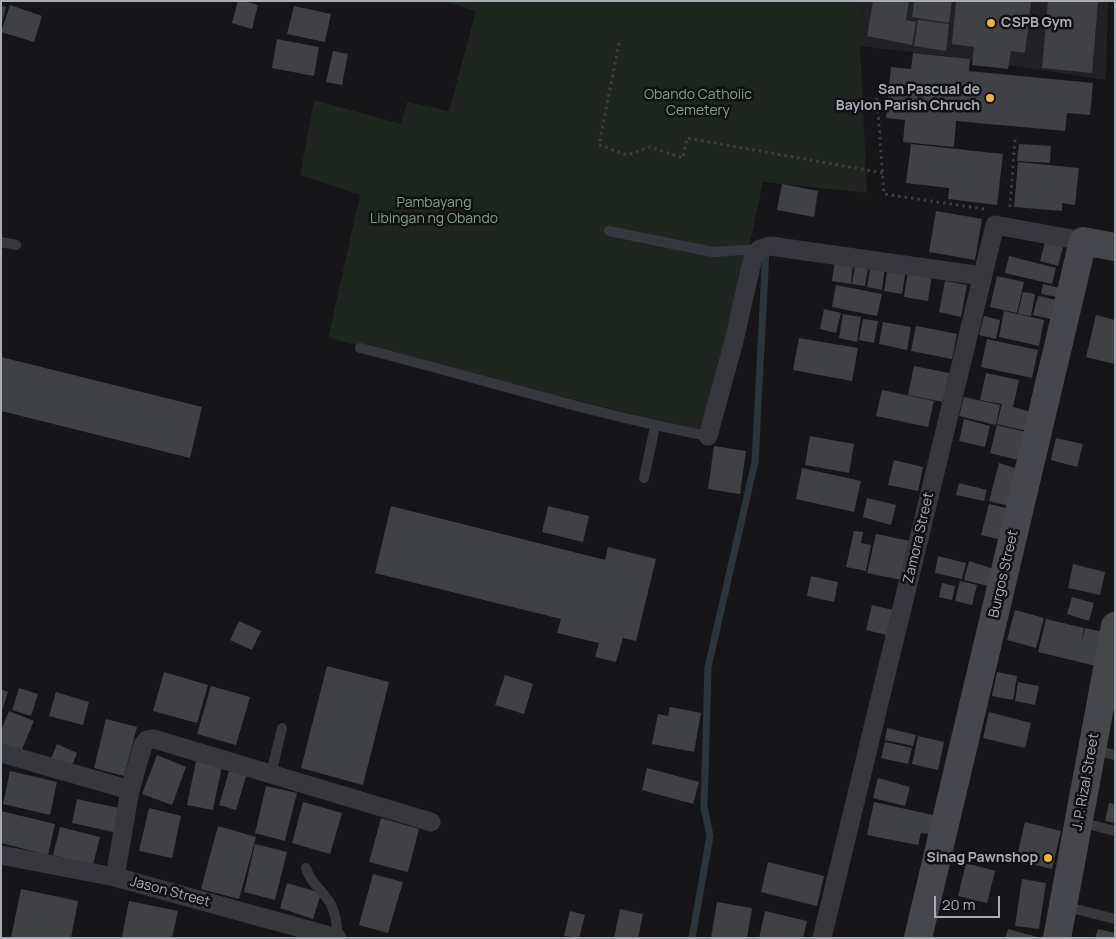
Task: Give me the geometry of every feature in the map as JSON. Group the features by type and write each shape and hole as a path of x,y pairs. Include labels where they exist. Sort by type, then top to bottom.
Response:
{"main road":[{"path":"1084,239 1115,247"},
{"name":"Burgos Street","path":"918,938 1084,239"},
{"name":"J. P. Rizal Street","path":"1058,938 1062,906 1079,822 1103,752 1115,626"}],"street":[{"name":"Zamora Street","path":"822,938 995,225 1084,239"},
{"path":"708,436 734,341 753,257 760,249 770,246 982,276"},
{"path":"115,877 130,790 142,745 147,740 154,739 431,822"},
{"path":"1,753 130,790"},
{"name":"Jason Street","path":"1,855 115,877 337,938"}],"lane":[{"path":"608,232 713,252 760,249"},
{"path":"1,242 16,245"},
{"path":"360,348 655,426 708,436"},
{"path":"644,478 655,426"},
{"path":"271,774 282,728"},
{"path":"1079,822 1115,831"},
{"path":"306,868 308,876 330,903 334,914 337,938"},
{"path":"1062,906 1115,919"}],"path":[{"path":"619,43 599,145 627,155 650,147 683,158 687,138 883,173"},
{"path":"877,98 884,194 988,209"},
{"path":"1010,210 1015,138"}],"shaded area":[{"path":"863,1 1108,1 1106,80 970,59 860,46"}],"green space":[{"path":"444,1 863,1 860,46 867,193 763,182 707,433 328,338 360,195 300,175 314,100 401,124 407,102 449,111 476,11"}],"building":[{"path":"238,1 258,5 252,29 232,23"},
{"path":"873,1 909,1 906,20 916,22 912,45 867,36"},
{"path":"914,1 952,1 949,23 912,17"},
{"name":"CSPB Gym","path":"956,1 1031,1 1025,53 1011,51 1008,69 972,65 974,47 952,44"},
{"path":"1048,1 1098,1 1092,73 1042,68"},
{"path":"10,5 42,16 34,42 1,32"},
{"path":"1,6 6,7 2,22 1,22"},
{"path":"294,6 331,14 325,42 287,34"},
{"path":"918,20 949,24 946,51 914,46"},
{"path":"277,39 319,47 314,76 272,68"},
{"path":"333,51 348,54 342,85 326,82"},
{"name":"San Pascual de Baylon Parish Chruch","path":"913,53 970,59 969,71 1093,83 1090,115 1067,113 1065,131 956,121 954,147 903,142 905,120 886,118 891,67 911,69"},
{"path":"911,144 1003,154 997,205 948,199 949,188 906,183"},
{"path":"1019,144 1051,146 1050,163 1017,161"},
{"path":"1018,162 1079,168 1075,205 1062,203 1062,211 1014,207"},
{"path":"782,184 818,191 814,217 777,210"},
{"path":"936,211 982,219 975,260 929,252"},
{"path":"1045,242 1063,247 1058,266 1040,261"},
{"path":"1009,256 1056,268 1052,284 1005,273"},
{"path":"835,260 853,262 851,284 832,281"},
{"path":"856,261 869,263 865,286 852,284"},
{"path":"871,263 885,266 882,290 867,287"},
{"path":"888,266 906,269 902,294 884,291"},
{"path":"908,271 932,275 928,301 904,297"},
{"path":"997,276 1024,282 1017,313 990,307"},
{"path":"945,281 967,285 961,317 939,312"},
{"path":"1043,284 1064,289 1062,298 1041,294"},
{"path":"836,285 882,294 877,316 832,307"},
{"path":"1023,292 1035,294 1031,316 1018,314"},
{"path":"1038,296 1058,300 1054,320 1033,315"},
{"path":"824,309 841,313 836,333 820,329"},
{"path":"1004,311 1044,320 1039,346 999,337"},
{"path":"843,314 861,317 857,342 839,338"},
{"path":"1096,315 1115,320 1115,364 1086,357"},
{"path":"984,316 1000,320 996,339 979,335"},
{"path":"863,319 878,321 874,343 859,340"},
{"path":"883,322 911,327 907,350 879,344"},
{"path":"916,326 957,334 952,359 911,351"},
{"path":"799,338 858,348 852,381 793,370"},
{"path":"987,339 1038,350 1032,378 981,367"},
{"path":"1,357 202,407 190,458 1,411"},
{"path":"914,366 949,373 943,402 908,395"},
{"path":"986,373 1019,380 1013,407 1035,413 1031,432 997,424 1002,404 980,400"},
{"path":"882,390 934,401 928,427 876,416"},
{"path":"964,397 1000,405 996,425 959,416"},
{"path":"964,419 990,426 985,447 959,441"},
{"path":"997,425 1033,434 1026,462 990,453"},
{"path":"810,436 854,444 849,473 805,465"},
{"path":"1056,438 1083,444 1077,467 1051,460"},
{"path":"714,446 746,451 740,494 708,489"},
{"path":"894,460 923,467 918,491 888,485"},
{"path":"999,463 1022,470 1013,507 989,501"},
{"path":"802,468 861,481 854,512 796,499"},
{"path":"959,483 987,490 984,501 956,495"},
{"path":"867,498 896,505 891,525 863,517"},
{"path":"989,504 1014,510 1006,541 981,535"},
{"path":"391,506 605,560 608,547 656,559 636,641 623,638 616,662 595,657 599,643 557,633 561,619 375,573"},
{"path":"548,506 589,516 583,542 542,532"},
{"path":"854,531 863,532 861,543 871,545 866,571 846,567"},
{"path":"876,534 910,541 902,580 867,573"},
{"path":"938,556 966,563 962,579 935,573"},
{"path":"969,561 997,570 992,587 964,580"},
{"path":"1073,564 1105,572 1100,595 1068,588"},
{"path":"811,576 838,582 834,602 807,596"},
{"path":"960,581 977,585 972,605 955,601"},
{"path":"942,583 955,586 952,600 939,597"},
{"path":"1072,597 1094,603 1089,621 1067,614"},
{"path":"872,605 897,611 891,636 866,630"},
{"path":"1015,610 1044,618 1036,648 1007,640"},
{"path":"1046,619 1084,628 1081,644 1085,628 1103,632 1096,666 1038,652"},
{"path":"239,621 261,631 252,650 230,640"},
{"path":"327,666 389,682 363,785 301,768"},
{"path":"164,672 208,685 197,723 153,711"},
{"path":"997,672 1017,676 1013,700 992,696"},
{"path":"505,675 533,684 524,714 495,705"},
{"path":"1018,682 1039,686 1035,705 1015,701"},
{"path":"211,686 250,697 236,745 197,734"},
{"path":"19,688 38,694 31,716 12,710"},
{"path":"1,689 8,692 2,711 1,711"},
{"path":"56,692 89,702 83,725 49,716"},
{"path":"670,707 701,713 694,752 652,744 658,714 668,716"},
{"path":"9,711 34,721 19,756 1,748 1,730"},
{"path":"989,712 1031,723 1025,748 983,738"},
{"path":"106,719 137,727 124,776 94,768"},
{"path":"887,728 916,735 913,746 885,740"},
{"path":"918,736 944,742 938,770 912,764"},
{"path":"885,742 912,748 908,764 881,758"},
{"path":"57,744 77,753 70,770 50,761"},
{"path":"157,755 186,767 172,805 142,794"},
{"path":"196,761 222,766 213,810 187,805"},
{"path":"230,768 247,773 236,810 219,805"},
{"path":"647,768 699,782 693,804 642,790"},
{"path":"10,771 57,782 50,815 3,804"},
{"path":"878,778 910,787 905,806 873,798"},
{"path":"266,786 297,793 285,841 255,833"},
{"path":"77,799 123,809 118,833 72,823"},
{"path":"303,802 342,813 330,854 292,843"},
{"path":"874,802 933,815 929,834 921,833 918,845 867,835"},
{"path":"1109,803 1115,804 1115,823 1105,821"},
{"path":"149,808 181,816 172,858 139,851"},
{"path":"1,811 55,824 48,855 1,843"},
{"path":"381,818 419,829 408,872 369,862"},
{"path":"1025,822 1061,831 1052,869 1016,860"},
{"path":"218,826 256,837 239,899 201,889"},
{"path":"60,827 100,837 93,865 53,855"},
{"path":"255,844 287,852 275,900 244,892"},
{"path":"768,862 824,876 817,906 761,892"},
{"path":"966,863 995,871 987,903 958,896"},
{"path":"373,874 403,882 388,933 359,925"},
{"path":"1022,879 1046,883 1039,929 1015,926"},
{"path":"287,883 321,893 313,919 280,908"},
{"path":"21,889 78,901 71,938 11,938"},
{"path":"129,901 178,911 172,938 122,937"},
{"path":"717,902 752,908 747,938 711,938"},
{"path":"620,909 643,914 638,938 614,938"},
{"path":"570,911 585,915 579,938 564,936"},
{"path":"765,911 807,921 803,938 759,938"},
{"path":"1008,929 1037,937 1037,938 1005,938"},
{"path":"1098,929 1115,933 1115,938 1095,938"}],"waterway":[{"path":"692,938 710,836 704,807 708,667 755,462 766,250"}],"place":[{"name":"CSPB Gym","path":"991,23"},
{"name":"San Pascual de Baylon Parish Chruch","path":"990,98"},
{"name":"Sinag Pawnshop","path":"1048,858"}],"park label":[{"name":"Obando Catholic Cemetery","path":"698,104"},
{"name":"Pambayang Libingan ng Obando","path":"434,212"}]}
